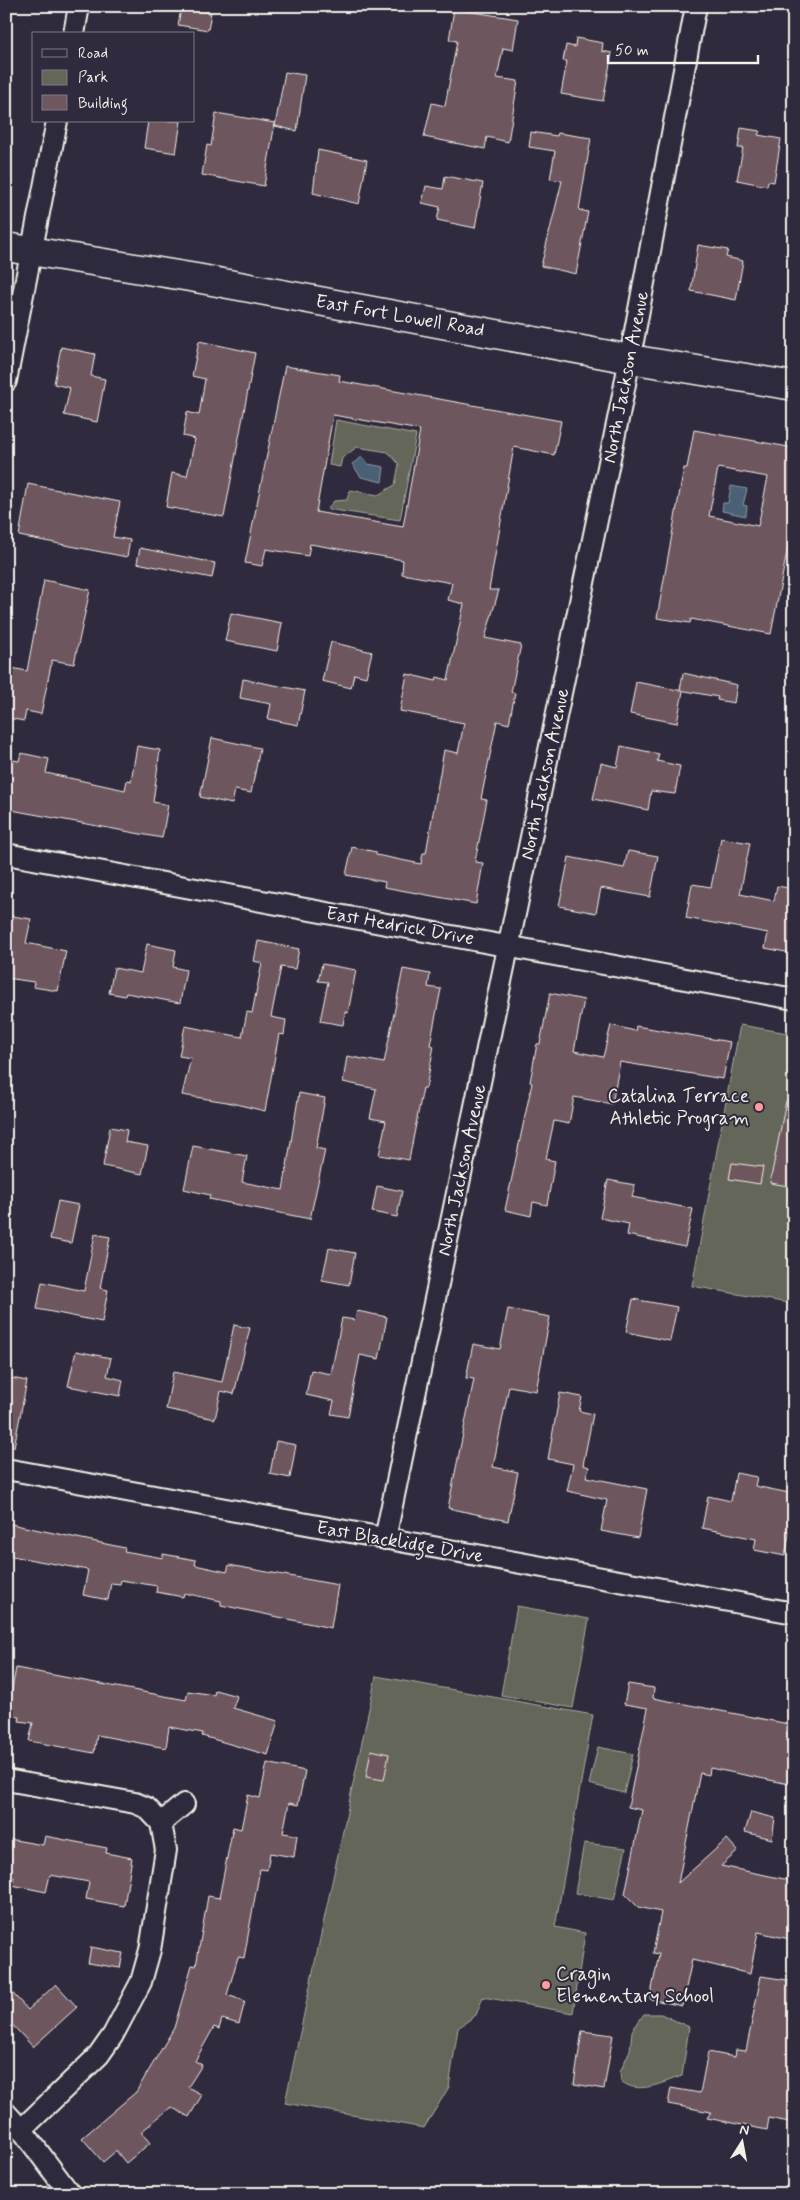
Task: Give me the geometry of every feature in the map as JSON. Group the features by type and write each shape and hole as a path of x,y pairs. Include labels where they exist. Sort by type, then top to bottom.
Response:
{"main road":[{"name":"East Fort Lowell Road","path":"19,249 178,275 630,359 794,386"}],"street":[{"path":"74,32 79,6"},
{"name":"North Jackson Avenue","path":"385,1539 630,359 696,6"},
{"path":"6,380 19,249 57,122"},
{"name":"East Hedrick Drive","path":"6,854 794,999"},
{"name":"East Blacklidge Drive","path":"6,1469 794,1614"},
{"path":"6,1780 135,1802 147,1808 161,1823 166,1850 150,1950 141,1982 99,2056 21,2130"},
{"path":"161,1823 184,1804"},
{"path":"6,2113 70,2194"}],"green space":[{"path":"336,420 416,435 400,520 327,509 334,501 347,500 350,490 378,495 395,485 399,464 388,452 357,447 342,458 340,467 329,465"},
{"name":"Catalina Terrace Athletic Program","path":"740,1025 794,1034 794,1304 692,1286"},
{"path":"517,1606 589,1619 573,1708 501,1695"},
{"path":"376,1676 593,1715 555,1927 585,1933 573,2013 483,1997 476,2015 458,2028 449,2087 424,2128 285,2103"},
{"path":"598,1747 633,1754 624,1793 589,1784"},
{"path":"584,1843 626,1848 614,1900 575,1893"},
{"path":"644,2014 661,2014 689,2027 682,2076 643,2088 628,2085 621,2081 620,2072 630,2050 632,2031"}],"water":[{"path":"362,457 368,464 384,467 382,482 361,477 352,464"},
{"path":"731,486 747,489 743,505 747,506 746,516 722,511 723,503 728,503"}],"building":[{"path":"181,9 211,13 208,30 178,25"},
{"path":"454,9 518,19 513,50 503,48 497,78 518,81 508,142 487,137 485,149 424,137 432,103 445,106 457,41 449,40"},
{"path":"576,38 603,43 602,51 612,53 603,101 561,94 567,61 563,61 566,45 575,47"},
{"path":"285,72 305,75 297,131 275,126"},
{"path":"216,113 275,123 264,186 202,175 207,145 211,146"},
{"path":"148,122 181,122 176,153 144,148"},
{"path":"741,128 760,131 758,135 781,139 774,182 768,181 767,186 737,180 743,148 738,148"},
{"path":"531,132 557,136 558,133 591,138 579,210 588,212 576,274 541,266 562,181 550,179 555,151 529,147"},
{"path":"318,150 367,160 359,204 313,193"},
{"path":"445,176 483,183 475,228 437,220 440,207 422,203 426,186 443,189"},
{"path":"698,245 728,250 726,257 743,261 736,300 691,291"},
{"path":"199,341 255,353 224,517 166,507 172,473 187,476 195,439 183,436 187,412 199,415 205,379 192,376"},
{"path":"61,347 95,354 91,376 105,379 97,422 64,415 70,388 54,384"},
{"path":"285,366 340,375 339,381 561,421 554,455 514,447 489,590 499,590 485,638 521,645 511,692 515,693 509,724 497,721 481,799 487,800 475,862 483,863 476,904 384,887 385,882 346,875 352,847 376,852 376,855 421,864 423,853 426,853 444,750 458,753 464,723 400,711 407,674 436,681 437,677 448,680 464,604 448,600 452,583 402,574 403,560 310,544 308,556 266,549 262,566 245,563","holes":["333,415 420,430 403,527 316,512"]},
{"path":"694,430 794,448 794,516 771,634 691,619 690,623 657,618 684,468 687,468","holes":["718,468 768,477 758,526 709,516"]},
{"path":"28,484 120,502 113,537 130,540 127,557 19,536"},
{"path":"140,548 215,563 212,578 137,563"},
{"path":"44,580 90,590 74,664 52,660 41,714 26,711 24,721 8,718 6,667 27,671"},
{"path":"231,613 282,623 277,651 225,641"},
{"path":"331,642 372,652 366,677 354,674 351,688 322,681"},
{"path":"683,673 737,685 734,703 717,700 718,697 680,690"},
{"path":"243,679 305,691 298,725 268,719 271,704 240,698"},
{"path":"636,682 683,691 677,723 630,714"},
{"path":"212,738 260,748 251,793 235,790 232,804 200,797"},
{"path":"137,746 160,750 153,802 168,805 162,838 6,809 6,759 19,761 21,753 49,759 46,773 125,790 127,780 131,781"},
{"path":"621,746 659,754 657,761 680,766 675,794 651,791 648,810 593,799 601,763 617,767"},
{"path":"721,838 750,843 740,894 774,901 777,886 794,889 794,936 791,953 765,948 768,933 686,918 692,884 711,887"},
{"path":"628,851 658,856 650,897 601,888 596,913 559,906 569,857 624,868"},
{"path":"6,915 31,919 26,943 66,951 58,991 33,987 34,982 6,978"},
{"path":"258,941 299,949 295,969 281,967 271,1017 286,1020 284,1035 279,1034 265,1111 227,1102 182,1095 191,1058 179,1056 185,1026 242,1037 247,1012 252,1013 262,963 254,961"},
{"path":"147,944 176,950 173,967 186,970 180,1003 126,993 125,996 109,993 114,968 141,973"},
{"path":"322,964 356,970 348,1013 345,1012 343,1025 320,1021 328,982 318,981"},
{"path":"403,969 430,974 428,987 441,989 430,1045 434,1046 426,1088 423,1088 409,1160 379,1155 386,1121 370,1118 376,1089 343,1082 347,1056 384,1063"},
{"path":"550,993 584,1000 574,1051 603,1057 611,1025 635,1031 636,1026 730,1042 723,1079 620,1062 612,1104 574,1097 569,1124 554,1121 546,1159 555,1161 547,1205 533,1202 531,1216 505,1210 532,1083 530,1082 537,1044 540,1044"},
{"path":"299,1093 325,1098 316,1148 325,1150 310,1219 209,1199 210,1195 184,1189 193,1146 247,1156 242,1182 283,1190"},
{"path":"786,1101 794,1102 794,1187 770,1183"},
{"path":"110,1127 127,1130 125,1142 148,1146 142,1174 103,1166"},
{"path":"732,1163 763,1167 760,1184 729,1179"},
{"path":"608,1180 635,1185 632,1197 693,1209 685,1247 627,1235 629,1224 600,1218"},
{"path":"377,1186 402,1191 397,1217 372,1212"},
{"path":"58,1201 79,1205 71,1243 50,1239"},
{"path":"95,1234 110,1237 100,1288 108,1290 102,1322 37,1309 42,1282 84,1291"},
{"path":"329,1248 355,1253 349,1285 322,1280"},
{"path":"633,1299 677,1307 670,1341 626,1332"},
{"path":"508,1309 550,1317 536,1391 509,1386 493,1467 518,1472 508,1521 448,1508 474,1379 466,1378 473,1344 500,1349"},
{"path":"357,1311 387,1317 379,1359 360,1355 348,1417 331,1414 334,1401 306,1395 311,1370 331,1374 342,1318 355,1320"},
{"path":"234,1325 250,1328 234,1394 221,1391 215,1419 166,1409 173,1372 222,1382"},
{"path":"76,1351 111,1358 107,1376 123,1380 120,1396 68,1386"},
{"path":"6,1377 27,1381 14,1447 6,1446"},
{"path":"560,1393 582,1397 579,1411 593,1414 583,1465 589,1467 586,1477 647,1489 638,1538 601,1531 607,1500 567,1491 573,1464 548,1459"},
{"path":"276,1441 296,1445 290,1478 270,1474"},
{"path":"736,1473 757,1477 755,1486 794,1494 794,1509 785,1556 754,1550 756,1539 702,1528 708,1496 731,1501"},
{"path":"6,1523 125,1548 124,1551 163,1558 163,1554 196,1560 195,1565 227,1572 229,1565 338,1585 331,1628 221,1605 221,1601 184,1593 183,1597 156,1592 157,1586 121,1580 120,1584 111,1583 108,1600 83,1595 88,1570 6,1555"},
{"path":"16,1668 186,1700 188,1691 214,1695 215,1690 237,1696 233,1708 278,1721 268,1755 202,1736 203,1733 169,1727 166,1748 97,1735 94,1753 29,1741 33,1723 19,1721 20,1717 7,1715"},
{"path":"628,1684 654,1688 653,1698 794,1725 794,1785 710,1768 709,1775 700,1773 678,1883 727,1839 738,1851 721,1866 794,1881 794,1940 758,1932 750,1974 692,1960 682,2006 650,1999 659,1954 653,1953 661,1912 638,1907 625,1894 642,1810 628,1807 648,1708 624,1704"},
{"path":"371,1750 389,1754 384,1780 366,1777"},
{"path":"267,1763 305,1771 298,1805 289,1803 283,1833 297,1835 294,1857 270,1853 267,1870 260,1869 244,1958 238,1957 227,1995 245,2001 239,2024 222,2019 219,2029 214,2027 195,2061 202,2065 188,2087 202,2095 189,2117 171,2107 141,2132 150,2143 126,2163 116,2151 103,2162 82,2138 136,2092 174,2028 192,1965 196,1966 208,1896 219,1898 233,1827 241,1829 248,1795 260,1798"},
{"path":"751,1812 775,1818 772,1839 745,1832"},
{"path":"45,1836 107,1848 106,1853 132,1858 124,1906 86,1899 89,1882 50,1875 46,1892 12,1885 14,1877 6,1875 6,1855 9,1839 43,1845"},
{"path":"91,1947 123,1953 120,1968 88,1963"},
{"path":"761,1976 794,1981 794,2123 769,2118 767,2130 707,2118 711,2112 668,2104 671,2088 700,2093 708,2052 735,2057 736,2050 746,2051"},
{"path":"56,1984 77,2007 33,2047 6,2018 6,1986 28,2010"},
{"path":"582,2031 613,2035 604,2089 574,2084"}],"place":[{"name":"Catalina Terrace Athletic Program","path":"759,1107"},
{"name":"Cragin Elementary School","path":"546,1985"}]}
